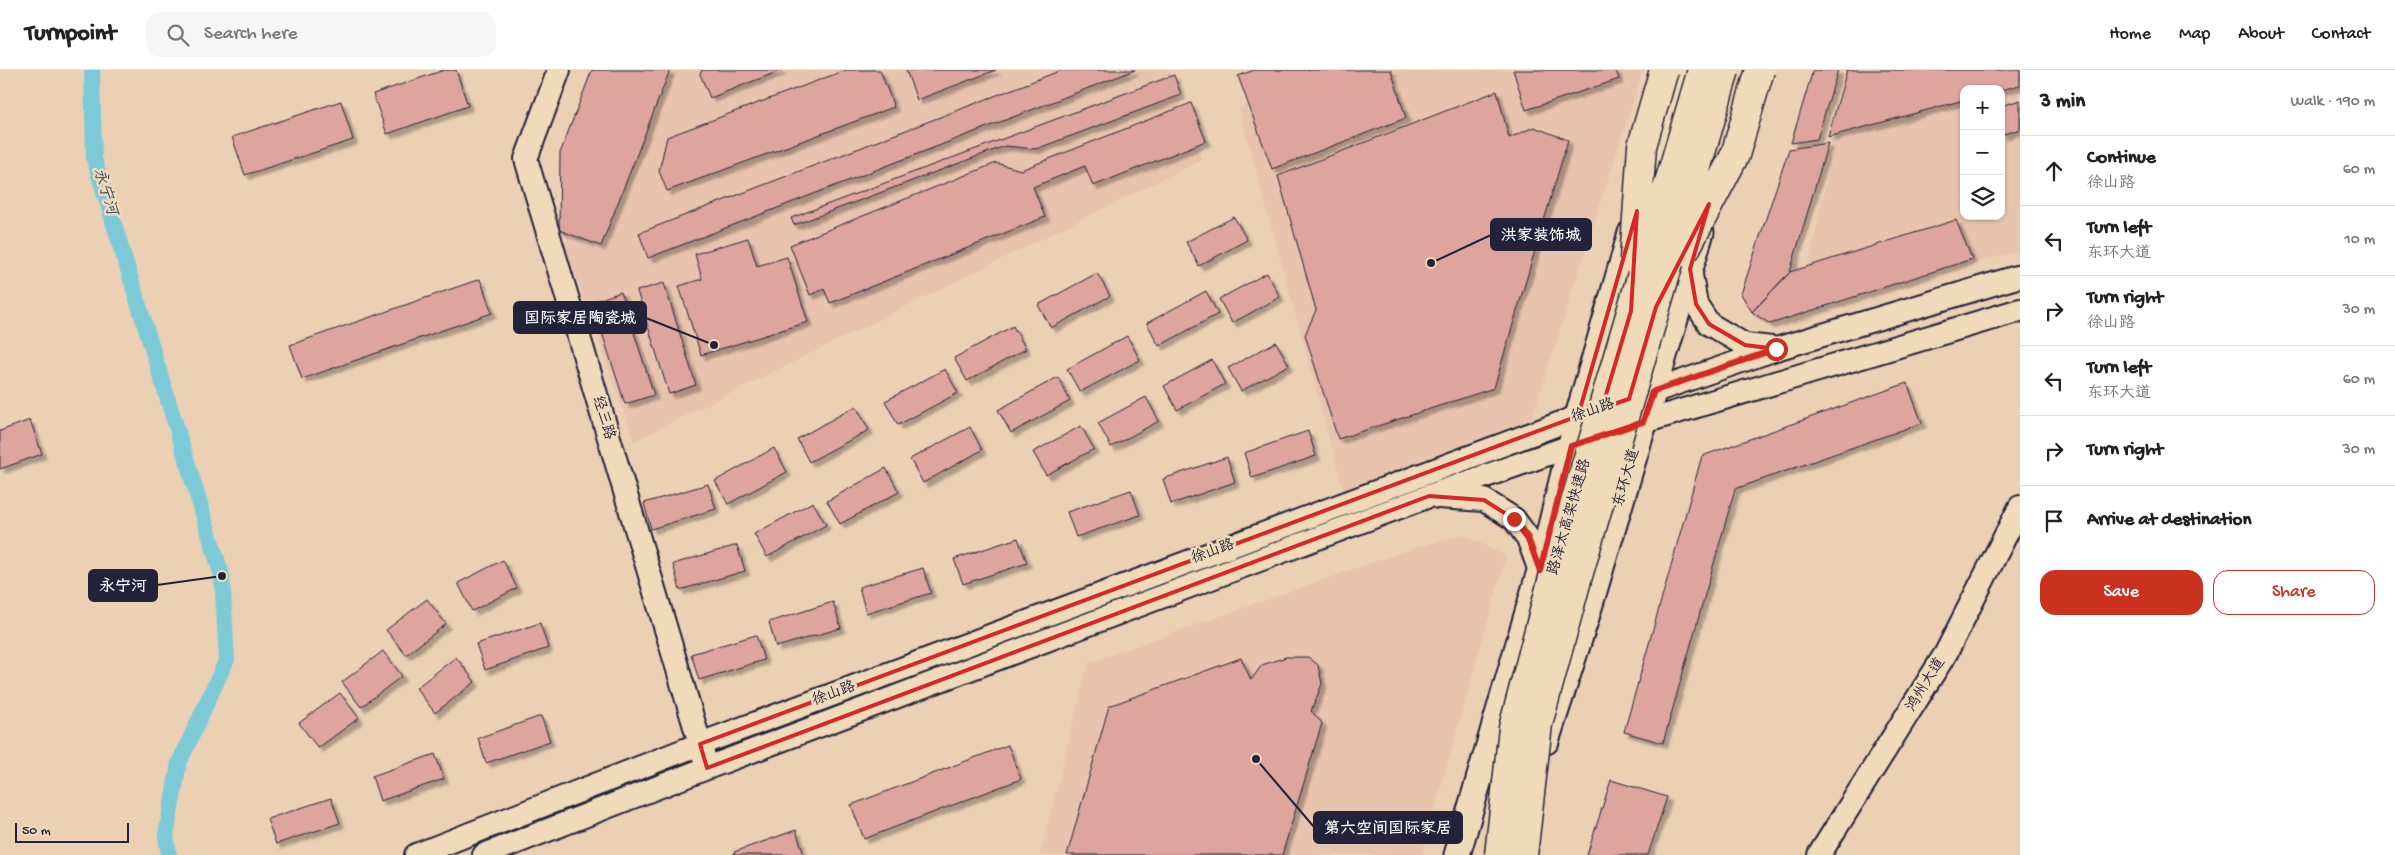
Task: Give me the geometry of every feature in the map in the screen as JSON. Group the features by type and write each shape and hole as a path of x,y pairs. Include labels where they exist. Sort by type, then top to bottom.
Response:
{"highway":[{"path":"1644,309 1642,146 1664,70"},
{"name":"路泽太高架快速路","path":"1523,855 1538,724 1578,576 1702,70"},
{"name":"路泽太高架快速路","path":"1499,855 1513,728 1555,570 1725,70"},
{"path":"1644,309 1734,155 1760,70"}],"main road":[{"name":"经三路","path":"559,70 526,159 707,768"},
{"path":"1457,855 1540,571 1578,416 1678,70"},
{"name":"东环大道","path":"1508,855 1585,621 1748,70"},
{"path":"1690,270 1696,304 1709,324 1744,346 1776,349"},
{"name":"徐山路","path":"416,855 700,744 1578,416 1776,349 2020,276"},
{"name":"徐山路","path":"484,855 707,768 1429,496 1643,422 2020,310"},
{"path":"1429,496 1484,500 1514,519 1528,538 1540,571"},
{"name":"鸿州大道","path":"1819,855 1946,653 2020,507"}],"highlighted area":[{"path":"1709,204 1690,269 1696,304 1709,324 1745,345 1776,349 1653,391 1643,422 1571,446 1540,571 1528,538 1514,519 1484,500 1429,496 707,768 700,744 1578,416 1637,211 1631,311 1602,408 1629,399 1656,307"}],"shaded area":[{"path":"591,70 1169,70 1201,160 634,441 566,249 572,119"},
{"path":"1336,70 1643,70 1532,418 1344,492 1239,108"},
{"path":"1849,70 2020,70 2020,251 1801,305"},
{"path":"1462,534 1506,556 1422,855 1040,855 1088,663 1399,553"}],"building":[{"path":"444,70 456,70 468,106 387,134 373,94"},
{"path":"592,70 670,70 601,246 559,230 560,153"},
{"path":"702,70 782,70 710,98 700,74"},
{"path":"846,70 880,70 894,107 667,191 659,171 667,137"},
{"path":"906,70 996,70 917,100"},
{"path":"1062,70 1135,70 648,258 639,233"},
{"path":"1254,70 1391,70 1406,118 1272,169 1238,76"},
{"path":"1513,70 1616,70 1619,79 1526,110"},
{"path":"1813,70 1838,70 1817,139 1791,143"},
{"path":"1847,70 2020,70 2020,85 2005,89 2005,85 1960,85 1960,101 1828,137"},
{"path":"1174,75 1181,95 1036,149 1005,146 794,225 791,218"},
{"path":"1497,91 1509,138 1534,127 1568,140 1494,388 1338,439 1305,335 1316,310 1278,176"},
{"path":"2020,100 2020,129 2005,134 2005,130 2005,105"},
{"path":"341,101 353,140 245,175 232,137"},
{"path":"1191,103 1206,141 1093,186 1085,166 1033,187 1045,217 830,303 824,289 810,295 790,245 996,163 1021,170"},
{"path":"1828,143 1790,272 1752,312 1741,294 1789,149"},
{"path":"1234,217 1247,240 1199,266 1186,242"},
{"path":"1956,220 1972,259 1770,324 1752,312 1790,272"},
{"path":"748,238 757,266 787,257 808,322 701,355 679,286 702,279 695,254"},
{"path":"1097,273 1110,296 1051,328 1038,305"},
{"path":"1267,273 1280,297 1232,323 1219,299"},
{"path":"480,279 492,313 302,379 290,345"},
{"path":"664,283 696,385 669,394 637,291"},
{"path":"1206,291 1218,314 1159,346 1147,323"},
{"path":"621,292 654,395 625,404 592,302"},
{"path":"1013,326 1026,349 967,381 954,358"},
{"path":"1127,336 1140,360 1080,392 1067,369"},
{"path":"1276,342 1289,365 1241,391 1228,368"},
{"path":"1212,360 1225,384 1177,410 1164,386"},
{"path":"945,369 958,393 898,425 885,401"},
{"path":"1058,377 1070,401 1011,433 998,410"},
{"path":"1907,383 1922,423 1735,489 1663,743 1624,732 1702,456"},
{"path":"1146,397 1159,421 1111,447 1098,423"},
{"path":"856,406 869,430 809,462 797,439"},
{"path":"30,420 42,454 0,469 0,431"},
{"path":"1081,426 1094,449 1046,475 1033,452"},
{"path":"970,427 982,450 923,483 910,459"},
{"path":"1308,431 1316,456 1252,478 1244,453"},
{"path":"774,448 787,472 728,504 715,481"},
{"path":"1227,457 1235,482 1171,504 1163,479"},
{"path":"886,468 899,492 840,524 827,501"},
{"path":"708,484 716,509 651,529 644,503"},
{"path":"1131,490 1140,515 1076,537 1067,512"},
{"path":"813,502 826,525 767,557 754,534"},
{"path":"1018,538 1027,563 963,584 954,559"},
{"path":"737,545 745,571 680,590 673,564"},
{"path":"503,560 517,588 472,611 458,583"},
{"path":"923,568 931,593 866,613 859,587"},
{"path":"427,599 446,624 406,655 386,630"},
{"path":"833,602 841,628 776,647 769,622"},
{"path":"540,623 548,648 485,670 476,644"},
{"path":"756,635 764,660 699,680 691,654"},
{"path":"383,651 402,676 361,707 342,682"},
{"path":"456,657 475,682 435,713 416,688"},
{"path":"1286,657 1308,657 1318,665 1322,684 1311,711 1322,723 1282,855 1067,855 1109,706 1241,658 1251,680 1262,665"},
{"path":"340,693 359,718 318,748 299,723"},
{"path":"541,716 550,741 486,763 478,738"},
{"path":"1008,745 1021,779 864,839 851,805"},
{"path":"435,754 444,779 380,801 372,776"},
{"path":"1611,780 1667,797 1648,855 1587,855"},
{"path":"331,798 340,823 276,844 267,819"},
{"path":"796,830 804,855 735,855 734,852"}],"waterway":[{"name":"永宁河","path":"92,70 94,159 222,576 227,659 179,763 166,836 169,855"}],"place":[{"name":"洪家装饰城","path":"1431,263"},
{"name":"国际家居陶瓷城","path":"714,345"},
{"name":"永宁河","path":"222,576"},
{"name":"第六空间国际家居","path":"1256,759"}],"route":[{"path":"1514,519 1528,538 1540,571 1571,446 1643,422 1654,391 1776,349"}]}
